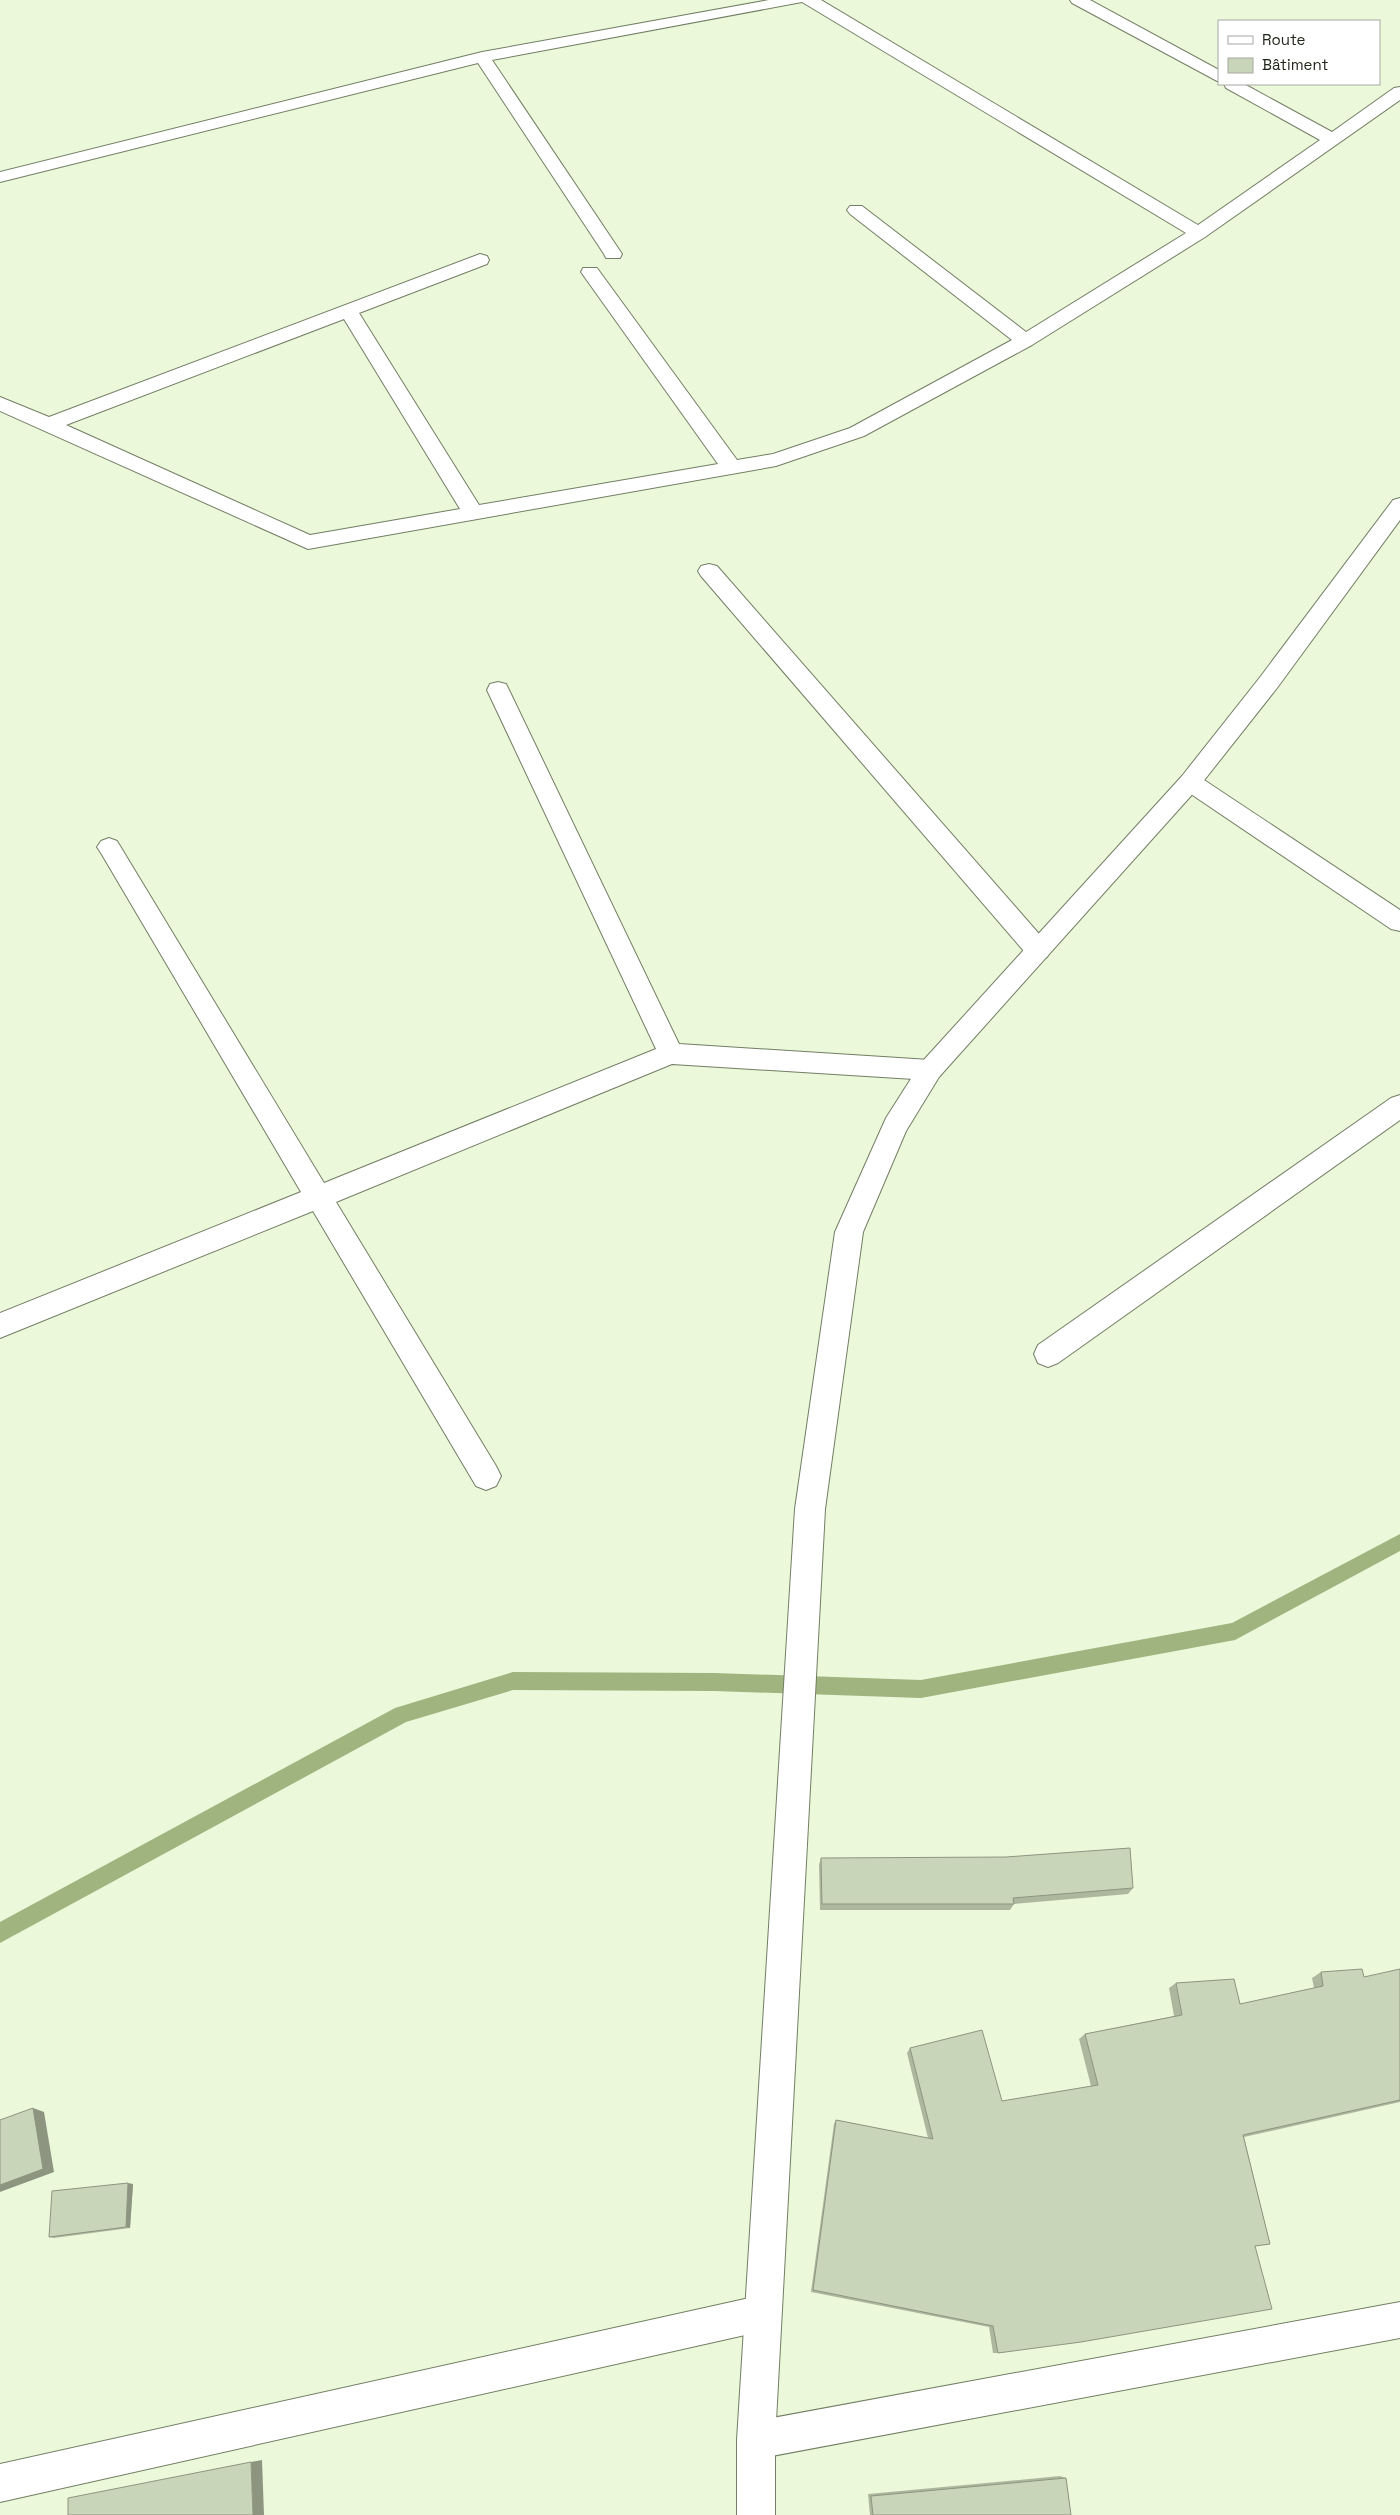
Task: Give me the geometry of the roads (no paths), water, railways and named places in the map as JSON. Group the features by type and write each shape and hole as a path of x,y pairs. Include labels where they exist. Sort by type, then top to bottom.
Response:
{"street":[{"path":"0,177 482,57 796,0"},
{"path":"809,0 1199,233"},
{"path":"1078,0 1218,76"},
{"path":"482,57 613,254"},
{"path":"1234,85 1334,140"},
{"path":"0,403 308,542 776,460 858,432 1025,341 1199,233 1400,92"},
{"path":"856,210 1025,341"},
{"path":"48,425 480,260"},
{"path":"590,272 732,468"},
{"path":"348,310 473,513"},
{"path":"756,2515 756,2440 810,1509 849,1232 895,1126 930,1070 1190,782 1269,682 1400,505"},
{"path":"709,571 1038,950"},
{"path":"498,690 671,1054"},
{"path":"1190,782 1400,922"},
{"path":"109,847 486,1476"},
{"path":"0,1326 671,1054 930,1070"},
{"path":"1048,1354 1400,1106"},
{"path":"0,2483 763,2313"},
{"path":"756,2440 1400,2320"}],"waterway":[{"path":"0,1933 402,1714 513,1681 714,1682 921,1689 1235,1631 1400,1542"}]}
